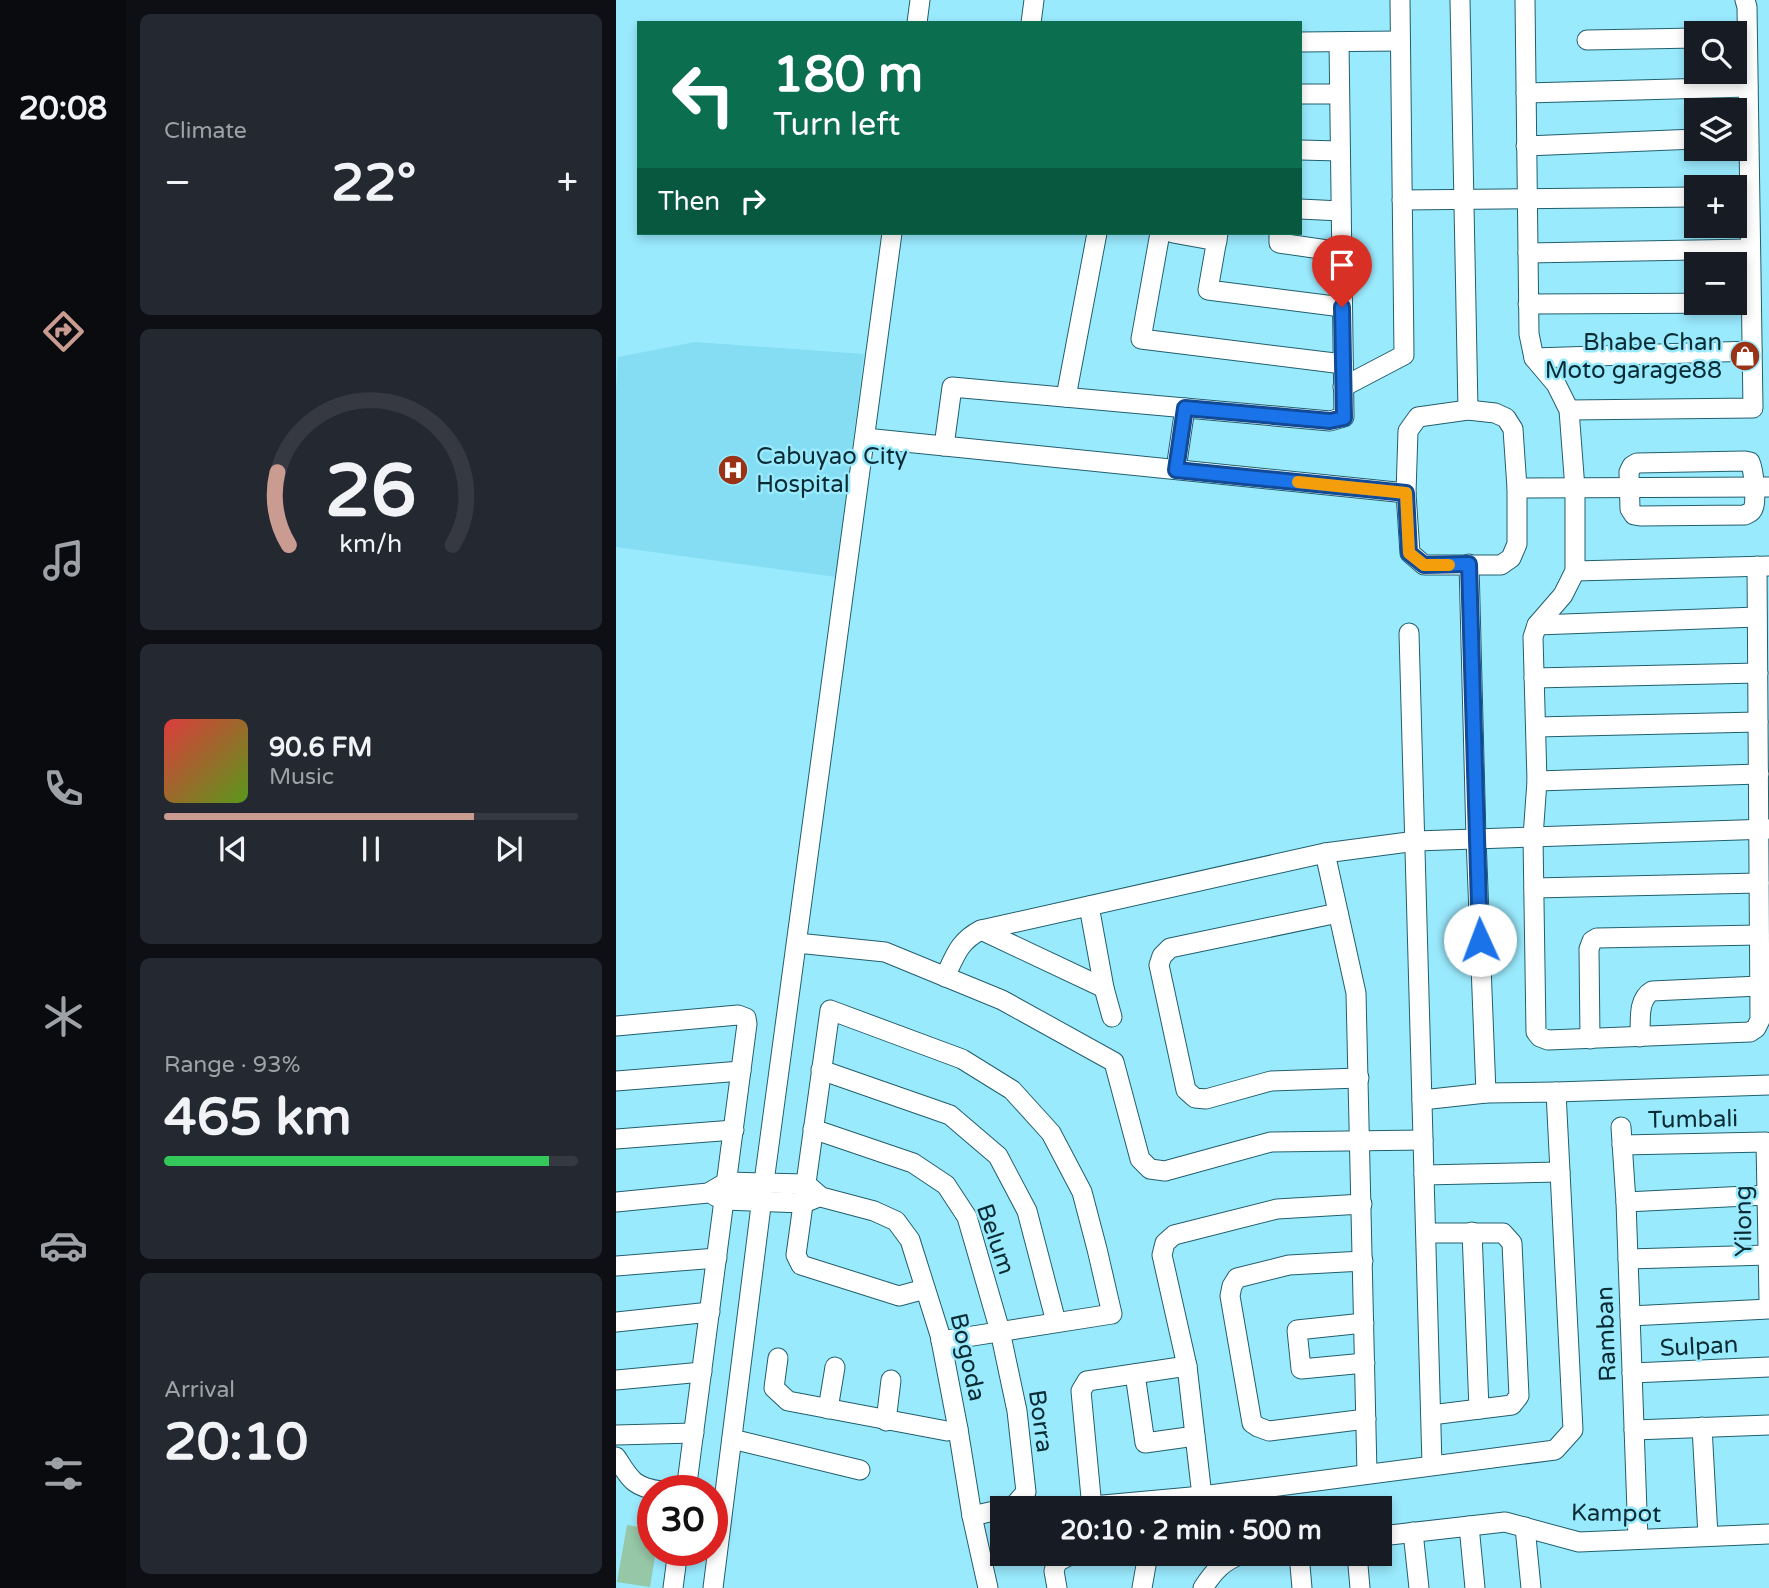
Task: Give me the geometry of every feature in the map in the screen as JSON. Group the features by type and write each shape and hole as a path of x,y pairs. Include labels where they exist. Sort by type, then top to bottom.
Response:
{"street":[{"path":"918,21 920,0"},
{"path":"1031,21 1034,0"},
{"path":"1343,387 1404,355 1400,0"},
{"path":"1460,0 1468,410"},
{"path":"1525,0 1529,334 1534,358 1556,384 1569,410 1575,489 1575,571 1563,595 1537,625 1533,637 1537,781 1533,836 1536,1032 1548,1040 1750,1032 1756,1028 1759,1020 1759,883 1764,829 1759,774 1757,617 1763,566 1575,571"},
{"path":"1744,21 1747,7 1745,0"},
{"path":"1587,40 1684,38"},
{"path":"1302,42 1400,41"},
{"path":"944,446 952,387 1330,421 1344,418 1339,42"},
{"path":"1746,98 1747,80"},
{"path":"1526,93 1748,87"},
{"path":"1302,93 1339,94"},
{"path":"1526,146 1684,139"},
{"path":"1302,150 1340,150"},
{"path":"1402,200 1684,197"},
{"path":"1302,209 1341,212"},
{"path":"1569,410 1761,407 1752,351 1750,249 1747,230"},
{"path":"713,1588 763,1192 892,235"},
{"path":"1066,397 1097,235"},
{"path":"1160,235 1141,339 1343,364"},
{"path":"1195,235 1217,237 1208,290 1342,307"},
{"path":"1279,235 1279,243 1342,252"},
{"path":"1528,253 1750,249"},
{"path":"1528,304 1751,303"},
{"path":"1534,358 1752,351"},
{"path":"1176,470 1185,408"},
{"path":"1468,410 1494,413 1506,418 1513,429 1517,488 1517,544 1511,558 1501,565 1424,565 1409,553 1406,493 1408,431 1418,417 1468,410"},
{"path":"865,438 1406,493"},
{"path":"1745,461 1753,467 1761,487 1754,507 1745,515 1634,515 1630,509 1629,472 1637,463 1745,461"},
{"path":"1517,488 1629,488"},
{"path":"1469,564 1486,1093"},
{"path":"1537,625 1757,617"},
{"path":"1409,633 1432,1465"},
{"path":"1534,678 1758,673"},
{"path":"1536,727 1758,722"},
{"path":"1537,781 1759,774"},
{"path":"945,977 961,944 968,936 981,930 1325,853 1416,841 1764,829"},
{"path":"1325,853 1356,993 1367,1473"},
{"path":"1534,888 1759,883"},
{"path":"1089,906 1112,1017"},
{"path":"1338,913 1170,948 1162,956 1159,965 1186,1090 1195,1098 1206,1099 1271,1080 1359,1078"},
{"path":"981,930 1104,988"},
{"path":"1590,1039 1589,949 1597,938 1759,935"},
{"path":"797,943 885,952 1002,1000 1114,1062 1140,1158 1150,1169 1165,1171 1271,1143 1423,1140"},
{"path":"1640,1037 1642,1003 1645,995 1652,991 1759,986"},
{"path":"925,1289 899,1296 801,1265 796,1255 810,1195 813,1129 830,1010 962,1059 1012,1090 1051,1133 1082,1192 1112,1314 941,1340"},
{"path":"616,1026 738,1015 746,1018 747,1024 734,1130 719,1192 717,1258 688,1475"},
{"path":"821,1070 950,1115 998,1156 1027,1211 1056,1322"},
{"path":"616,1081 741,1071"},
{"path":"1422,1100 1486,1093 1769,1085"},
{"path":"1362,1204 1277,1209 1174,1235 1165,1243 1162,1255 1187,1366 1202,1496 1555,1450 1573,1430 1556,1092"},
{"name":"Belum","path":"813,1129 913,1163 946,1185 967,1217 1000,1331"},
{"path":"616,1139 734,1130"},
{"name":"Tumbali","path":"1621,1136 1766,1142"},
{"name":"Ramban","path":"1621,1136 1626,1202 1638,1539"},
{"name":"Yilong","path":"1766,1142 1769,1300"},
{"path":"1424,1175 1560,1172"},
{"name":"Bogoda","path":"616,1202 719,1192 810,1195 873,1211 896,1222 910,1240 941,1340 972,1516 988,1588"},
{"path":"1626,1202 1767,1195"},
{"path":"1472,1232 1479,1409"},
{"path":"1426,1233 1503,1233 1512,1243 1519,1396 1512,1405 1431,1415"},
{"path":"1628,1259 1768,1255"},
{"path":"616,1266 717,1258"},
{"path":"1363,1261 1289,1265 1237,1278 1231,1286 1230,1296 1252,1423 1269,1431 1366,1419"},
{"path":"1630,1316 1769,1310"},
{"path":"616,1322 710,1312"},
{"path":"1364,1323 1297,1330 1301,1369 1365,1363"},
{"name":"Borra","path":"1000,1331 1017,1411 1026,1492 1023,1496"},
{"path":"778,1358 774,1388 788,1401 947,1431 958,1429"},
{"path":"1091,1496 1081,1391 1087,1381 1187,1366"},
{"path":"828,1409 835,1367"},
{"name":"Sulpan","path":"1632,1373 1769,1367"},
{"path":"616,1380 702,1372"},
{"path":"1135,1374 1145,1443 1195,1436"},
{"path":"886,1420 891,1380"},
{"path":"1634,1430 1769,1425"},
{"path":"1702,1427 1708,1536"},
{"path":"616,1435 694,1433"},
{"path":"732,1439 860,1470"},
{"path":"616,1457 631,1481 637,1484"},
{"name":"Borra","path":"972,1516 990,1512"},
{"name":"Kampot","path":"1392,1535 1505,1522 1579,1542 1769,1534"},
{"path":"1469,1526 1475,1588"},
{"path":"1525,1527 1531,1588"},
{"path":"1413,1532 1419,1588"},
{"path":"673,1588 676,1566"},
{"path":"1056,1566 1057,1588"},
{"path":"1142,1588 1146,1566"},
{"path":"1203,1588 1219,1566"},
{"path":"1300,1566 1302,1588"},
{"path":"1358,1566 1360,1588"}],"shaded area":[{"name":"Cabuyao City Hospital","path":"695,342 864,354 836,577 616,547 618,357"}],"green space":[{"path":"627,1525 637,1527 637,1566 654,1566 650,1587 617,1582"}],"slow traffic":[{"path":"1298,482 1406,493 1409,553 1424,565 1449,565"}],"place":[{"name":"Bhabe Chan Moto garage88","path":"1745,356"},
{"name":"Cabuyao City Hospital","path":"733,470"}],"route":[{"path":"1342,307 1344,418 1330,421 1185,408 1176,470 1406,493 1409,553 1424,565 1469,564 1480,940"}]}
